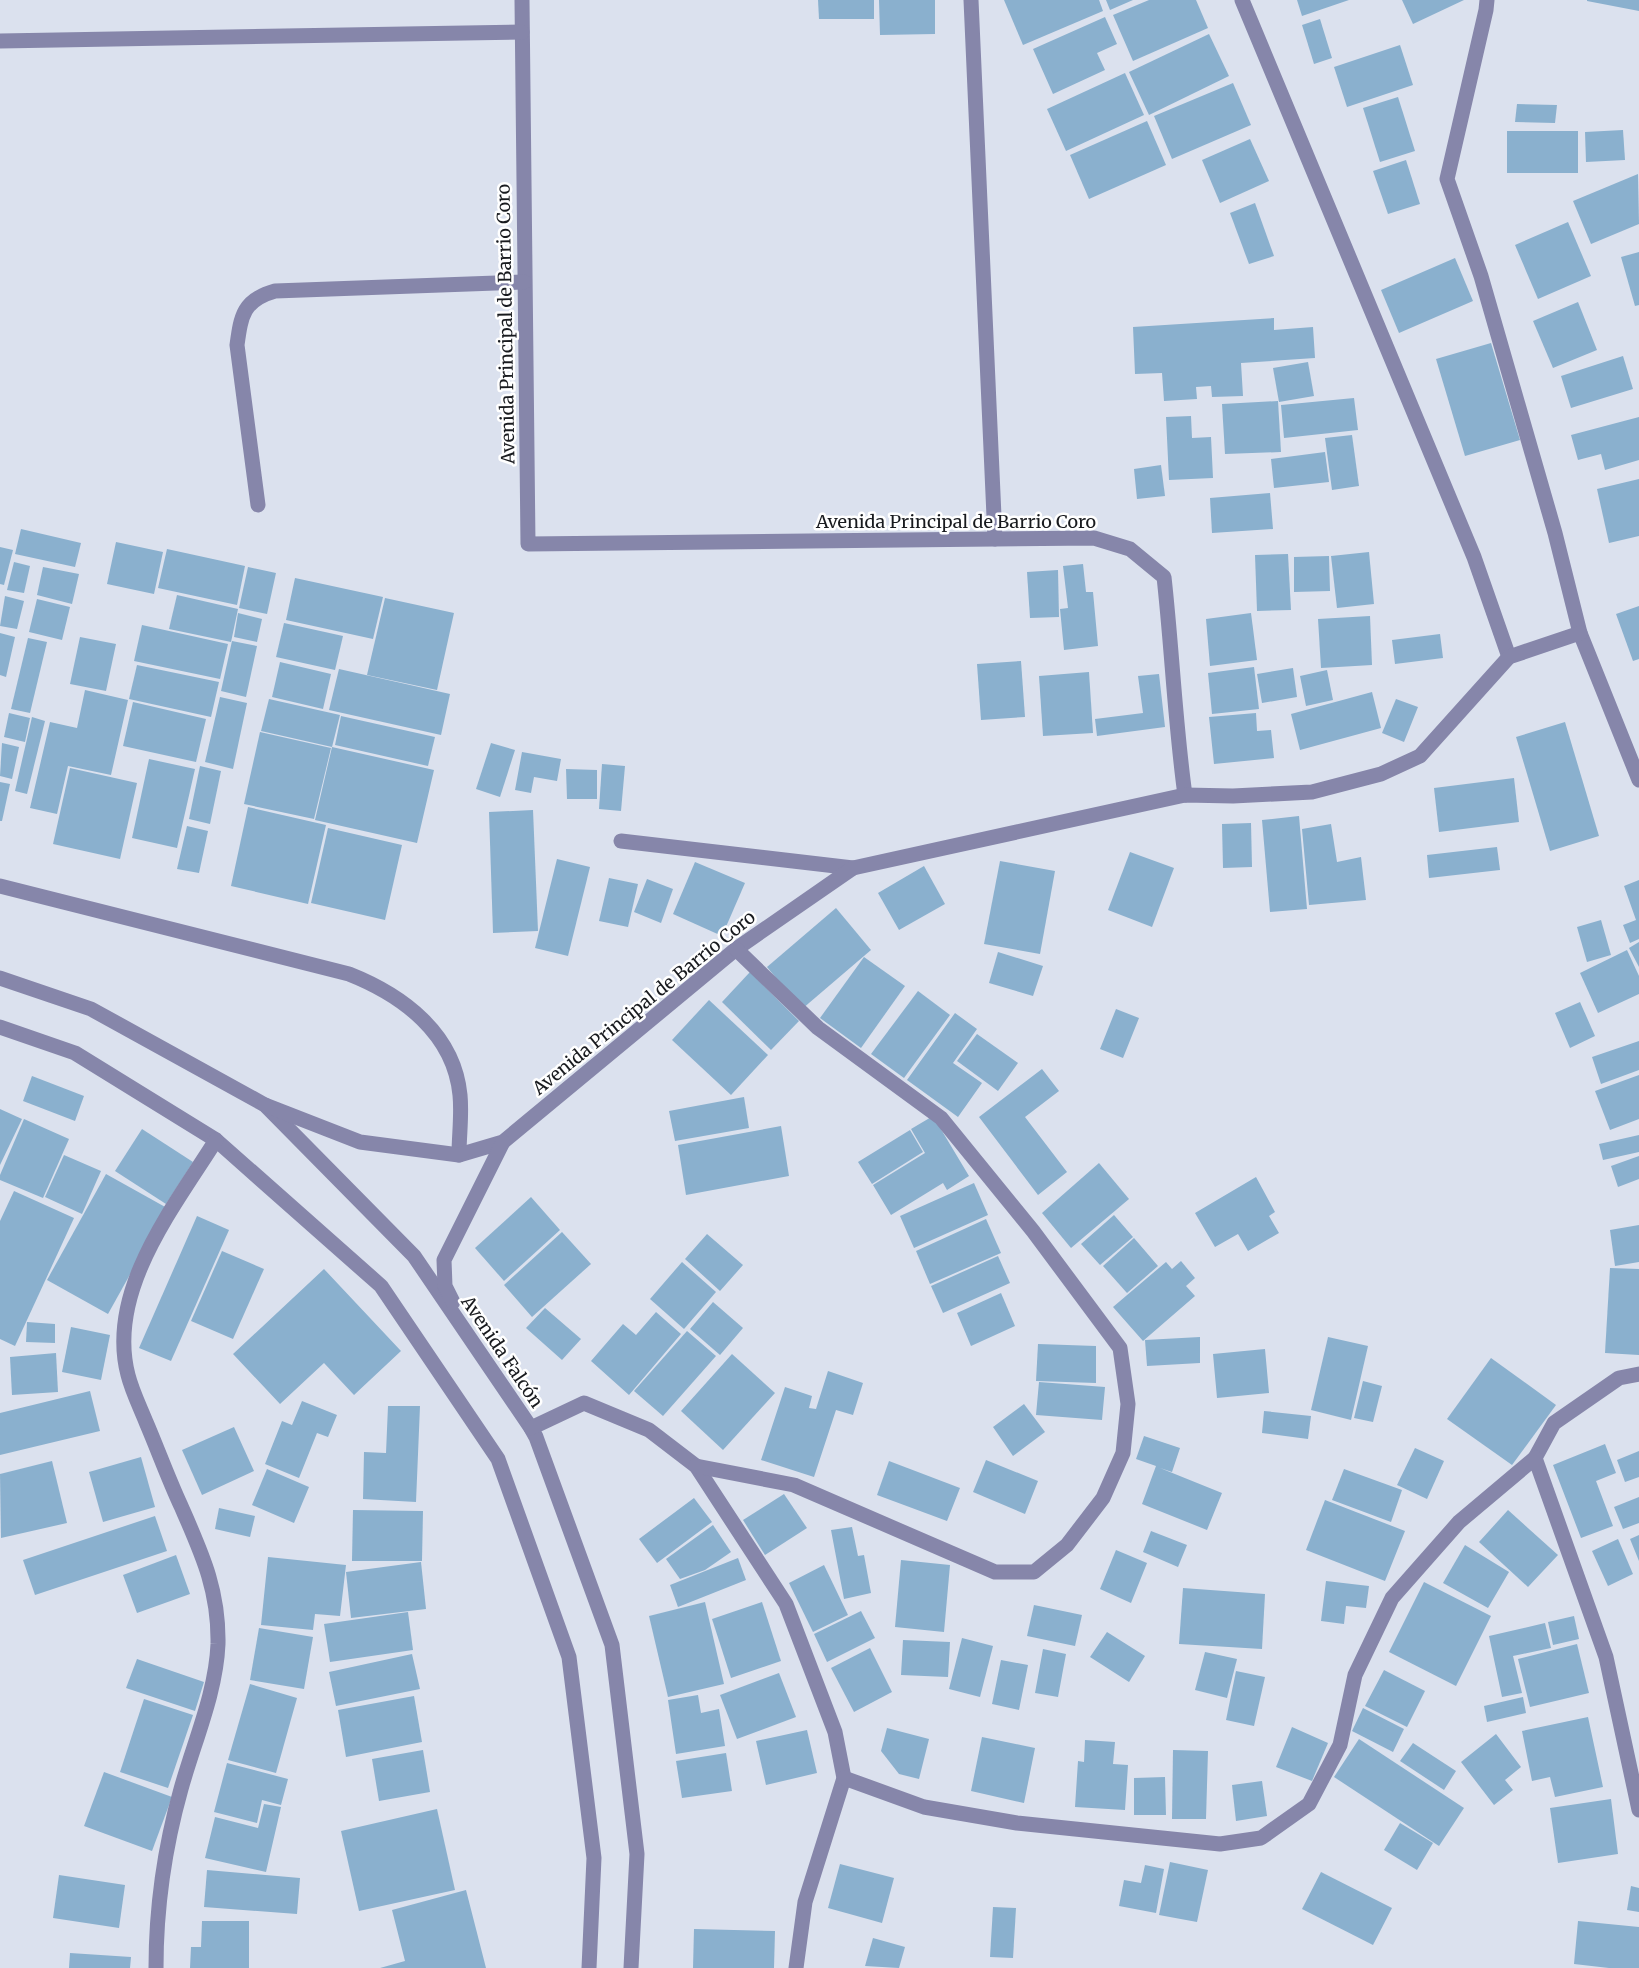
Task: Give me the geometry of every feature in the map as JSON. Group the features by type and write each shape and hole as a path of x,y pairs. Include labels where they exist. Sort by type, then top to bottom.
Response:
{"street":[{"name":"Avenida Principal de Barrio Coro","path":"503,1142 736,949 854,868 1185,795 1164,577 1130,549 1094,538 528,544 522,0"},
{"path":"971,0 994,539"},
{"path":"1242,0 1474,557 1509,657"},
{"path":"1487,0 1447,179 1484,287 1555,532 1580,633 1639,780"},
{"path":"0,41 522,32"},
{"path":"258,505 237,345 240,321 252,302 262,294 275,291 524,282"},
{"path":"1185,795 1233,796 1312,792 1381,774 1420,756 1509,657 1580,633"},
{"path":"621,841 854,868"},
{"path":"0,886 349,974 372,983 412,1009 440,1040 450,1058 457,1076 460,1095 459,1155"},
{"path":"696,1466 794,1485 996,1572 1034,1572 1067,1545 1103,1498 1123,1453 1128,1404 1120,1348 1033,1231 941,1118 818,1028 736,949"},
{"name":"Avenida Falcón","path":"0,978 91,1009 265,1105 414,1256 531,1428 612,1645 637,1854 631,1968"},
{"path":"0,1027 75,1053 216,1140 381,1286 498,1459 570,1658 594,1858 589,1968"},
{"path":"265,1105 360,1142 459,1155 503,1142"},
{"path":"156,1968 160,1903 168,1847 181,1791 214,1678 218,1645 217,1612 204,1556 179,1502 128,1375 125,1330 130,1298 145,1254 216,1140"},
{"path":"477,1350 445,1286 444,1260 503,1142"},
{"path":"844,1778 924,1808 1017,1823 1220,1844 1261,1838 1309,1804 1340,1745 1355,1675 1392,1598 1459,1522 1534,1458 1554,1423 1619,1378 1639,1374"},
{"path":"531,1428 584,1403 649,1430 696,1466 786,1604 835,1732 844,1778 805,1902 796,1968"},
{"path":"1534,1458 1606,1657 1639,1810"}],"building":[{"path":"818,0 874,0 874,19 819,19"},
{"path":"879,0 935,0 935,34 880,35"},
{"path":"1004,0 1099,0 1103,11 1023,45"},
{"path":"1106,0 1133,0 1110,10"},
{"path":"1149,0 1196,0 1208,28 1133,61 1113,15"},
{"path":"1297,0 1349,0 1302,16"},
{"path":"1402,0 1464,0 1413,24"},
{"path":"1639,0 1639,11 1587,1"},
{"path":"1105,17 1117,44 1097,53 1105,70 1053,94 1033,49"},
{"path":"1320,19 1332,58 1314,64 1302,25"},
{"path":"1209,34 1229,76 1149,115 1129,72"},
{"path":"1400,45 1413,85 1347,107 1334,67"},
{"path":"1125,73 1144,115 1066,151 1047,109"},
{"path":"1233,83 1251,125 1172,159 1154,116"},
{"path":"1398,97 1415,151 1380,162 1363,108"},
{"path":"1517,104 1557,105 1555,123 1515,122"},
{"path":"1147,121 1166,165 1089,199 1070,155"},
{"path":"1623,130 1625,160 1586,162 1585,132"},
{"path":"1507,131 1578,131 1578,173 1507,173"},
{"path":"1250,139 1269,181 1220,203 1202,160"},
{"path":"1406,160 1420,204 1388,214 1373,171"},
{"path":"1638,174 1639,224 1591,244 1573,201"},
{"path":"1255,203 1274,256 1249,264 1230,213"},
{"path":"1568,222 1591,276 1538,299 1515,245"},
{"path":"1639,252 1639,305 1635,306 1621,257"},
{"path":"1455,258 1473,301 1399,333 1381,290"},
{"path":"1578,302 1597,350 1553,368 1533,321"},
{"path":"1274,318 1274,330 1313,327 1315,358 1241,363 1243,396 1212,397 1211,386 1196,387 1197,399 1164,401 1162,373 1135,374 1133,327"},
{"path":"1491,343 1520,440 1465,456 1436,359"},
{"path":"1623,356 1633,389 1571,408 1561,376"},
{"path":"1308,362 1314,396 1279,402 1273,368"},
{"path":"1354,398 1358,430 1284,438 1281,405"},
{"path":"1278,401 1281,452 1225,454 1222,404"},
{"path":"1191,416 1192,438 1211,437 1213,478 1169,480 1166,417"},
{"path":"1639,417 1639,460 1605,470 1601,454 1578,460 1571,435"},
{"path":"1352,435 1359,486 1332,490 1325,438"},
{"path":"1325,452 1329,482 1274,488 1271,459"},
{"path":"1161,465 1165,496 1137,499 1134,469"},
{"path":"1639,479 1639,536 1609,543 1597,489"},
{"path":"1270,493 1273,529 1212,533 1210,498"},
{"path":"21,529 81,543 75,567 15,554"},
{"path":"116,542 163,552 154,594 107,584"},
{"path":"0,547 13,550 4,585 0,584"},
{"path":"167,549 245,566 237,605 158,588"},
{"path":"1369,552 1374,604 1337,608 1331,556"},
{"path":"1288,554 1291,610 1257,611 1255,555"},
{"path":"1329,556 1330,591 1294,592 1294,557"},
{"path":"14,562 30,566 24,593 7,590"},
{"path":"1083,564 1086,592 1093,592 1098,646 1064,650 1060,609 1068,608 1063,566"},
{"path":"43,567 79,574 72,604 37,595"},
{"path":"248,567 276,573 267,614 239,608"},
{"path":"1058,570 1059,617 1030,618 1027,572"},
{"path":"295,578 383,597 373,639 286,620"},
{"path":"177,595 238,609 231,642 169,629"},
{"path":"5,596 24,601 17,629 0,626"},
{"path":"385,598 454,613 437,690 367,675"},
{"path":"37,599 70,607 62,640 29,632"},
{"path":"1639,606 1639,659 1633,661 1616,614"},
{"path":"238,613 262,619 257,642 234,637"},
{"path":"1251,613 1257,660 1210,666 1206,619"},
{"path":"1370,616 1372,665 1321,668 1318,619"},
{"path":"284,623 343,636 335,670 276,657"},
{"path":"142,625 228,644 220,679 134,661"},
{"path":"0,633 15,637 6,677 0,675"},
{"path":"1440,634 1443,658 1395,664 1392,640"},
{"path":"80,637 116,644 106,691 70,684"},
{"path":"28,638 47,642 30,713 11,709"},
{"path":"232,641 257,646 246,697 221,691"},
{"path":"1021,661 1025,717 981,720 977,664"},
{"path":"280,662 331,674 323,709 272,697"},
{"path":"137,665 219,682 211,717 129,699"},
{"path":"1254,667 1259,709 1212,714 1208,673"},
{"path":"1293,668 1297,697 1262,703 1257,674"},
{"path":"339,669 450,694 441,735 329,710"},
{"path":"1327,670 1333,700 1306,706 1300,676"},
{"path":"1089,672 1093,733 1043,736 1039,676"},
{"path":"1159,674 1165,727 1097,736 1095,719 1143,713 1138,676"},
{"path":"85,690 128,700 111,775 68,766 57,814 30,808 50,722 77,728"},
{"path":"1372,692 1381,728 1300,750 1291,714"},
{"path":"220,697 247,703 233,769 205,762"},
{"path":"269,699 340,715 332,747 261,731"},
{"path":"1396,699 1418,707 1404,742 1382,733"},
{"path":"133,702 206,719 196,762 123,746"},
{"path":"9,713 30,718 25,742 4,737"},
{"path":"1256,713 1257,731 1271,730 1274,758 1214,764 1209,717"},
{"path":"341,716 435,737 428,766 335,745"},
{"path":"32,717 45,721 27,794 15,791"},
{"path":"1565,722 1599,836 1550,851 1516,737"},
{"path":"260,732 331,748 314,819 244,804"},
{"path":"2,743 19,747 12,779 0,776"},
{"path":"491,743 515,750 500,797 476,789"},
{"path":"332,747 434,770 417,843 315,820"},
{"path":"522,752 561,759 557,781 534,777 531,793 515,790"},
{"path":"149,759 195,769 177,848 132,838"},
{"path":"602,764 625,766 621,811 599,809"},
{"path":"200,766 221,771 210,824 189,819"},
{"path":"70,768 137,783 120,859 53,844"},
{"path":"566,769 597,770 597,799 567,799"},
{"path":"1514,778 1519,822 1439,832 1434,788"},
{"path":"0,782 10,784 2,821 0,821"},
{"path":"248,807 326,825 308,904 231,886"},
{"path":"533,810 538,931 493,933 489,812"},
{"path":"1299,816 1307,909 1270,912 1262,820"},
{"path":"1251,823 1252,867 1223,868 1222,824"},
{"path":"1331,824 1337,862 1361,857 1366,900 1309,905 1302,829"},
{"path":"187,826 208,831 199,873 177,869"},
{"path":"328,828 402,845 385,920 311,903"},
{"path":"1497,847 1500,870 1429,878 1427,855"},
{"path":"1130,852 1174,868 1152,927 1108,910"},
{"path":"557,859 590,867 568,956 535,948"},
{"path":"1000,861 1055,871 1040,954 984,944"},
{"path":"695,862 745,883 722,936 673,914"},
{"path":"924,866 945,904 899,930 878,893"},
{"path":"609,878 638,884 628,927 599,921"},
{"path":"647,879 673,889 661,923 634,912"},
{"path":"1639,880 1639,939 1630,943 1623,925 1636,920 1624,886"},
{"path":"836,908 871,950 802,1009 767,967"},
{"path":"1601,920 1611,955 1587,962 1577,927"},
{"path":"1639,942 1639,967 1629,948"},
{"path":"1627,950 1639,976 1639,994 1598,1013 1580,973"},
{"path":"998,952 1043,966 1033,996 989,983"},
{"path":"864,957 905,986 861,1048 820,1018"},
{"path":"750,972 799,1021 771,1050 722,1002"},
{"path":"918,991 950,1015 904,1078 871,1054"},
{"path":"709,1000 768,1055 731,1095 672,1040"},
{"path":"1580,1002 1595,1036 1570,1048 1555,1013"},
{"path":"1116,1009 1139,1018 1123,1058 1100,1049"},
{"path":"955,1013 977,1029 953,1063 982,1083 958,1117 907,1080"},
{"path":"977,1034 1018,1063 998,1091 957,1061"},
{"path":"1639,1041 1639,1070 1601,1084 1592,1057"},
{"path":"1042,1069 1059,1091 1025,1117 1067,1172 1038,1195 979,1117"},
{"path":"1639,1075 1639,1119 1610,1130 1595,1091"},
{"path":"32,1076 84,1096 75,1121 23,1101"},
{"path":"744,1097 749,1128 675,1141 669,1111"},
{"path":"0,1109 22,1119 0,1165"},
{"path":"933,1116 969,1176 947,1190 943,1183 891,1215 873,1185 925,1153 911,1129"},
{"path":"24,1119 69,1139 43,1198 0,1180 0,1175"},
{"path":"781,1126 789,1176 686,1195 678,1145"},
{"path":"142,1129 193,1162 166,1204 115,1171"},
{"path":"910,1130 923,1152 872,1184 858,1162"},
{"path":"1639,1135 1639,1152 1603,1160 1599,1144"},
{"path":"64,1155 101,1171 82,1214 45,1197"},
{"path":"1639,1156 1639,1179 1618,1187 1611,1166"},
{"path":"1099,1163 1129,1199 1071,1248 1042,1213"},
{"path":"106,1174 167,1208 108,1314 47,1280"},
{"path":"1256,1177 1275,1212 1269,1216 1279,1233 1248,1251 1238,1234 1215,1247 1195,1213"},
{"path":"974,1183 988,1215 914,1248 900,1216"},
{"path":"14,1191 74,1218 15,1346 0,1339 0,1221"},
{"path":"531,1197 560,1230 504,1281 475,1248"},
{"path":"1114,1215 1133,1237 1100,1265 1081,1244"},
{"path":"197,1216 229,1230 171,1361 139,1348"},
{"path":"986,1219 1001,1253 930,1284 916,1251"},
{"path":"1639,1225 1639,1262 1615,1266 1610,1230"},
{"path":"562,1232 591,1264 532,1317 504,1285"},
{"path":"707,1234 743,1265 720,1291 685,1259"},
{"path":"1134,1238 1158,1266 1127,1293 1103,1266"},
{"path":"222,1251 264,1269 233,1339 191,1321"},
{"path":"998,1256 1010,1283 943,1313 931,1286"},
{"path":"1181,1261 1195,1278 1186,1286 1195,1296 1143,1341 1113,1307 1166,1262 1172,1269"},
{"path":"682,1262 716,1292 684,1329 650,1299"},
{"path":"1610,1268 1639,1269 1639,1355 1605,1353"},
{"path":"324,1269 401,1351 354,1395 324,1363 280,1404 233,1354"},
{"path":"1001,1293 1015,1326 971,1346 957,1313"},
{"path":"713,1302 743,1328 720,1355 690,1329"},
{"path":"545,1308 581,1339 562,1360 526,1328"},
{"path":"656,1312 681,1334 629,1395 591,1361 623,1324 636,1335"},
{"path":"27,1322 55,1324 55,1343 26,1342"},
{"path":"71,1327 110,1335 101,1380 62,1372"},
{"path":"687,1331 716,1356 663,1416 634,1391"},
{"path":"1200,1337 1200,1363 1147,1366 1145,1340"},
{"path":"1328,1337 1368,1346 1351,1420 1311,1410"},
{"path":"1038,1344 1096,1346 1096,1383 1036,1381"},
{"path":"1265,1349 1269,1393 1217,1398 1213,1354"},
{"path":"56,1353 58,1392 12,1395 10,1357"},
{"path":"732,1354 775,1393 723,1450 681,1411"},
{"path":"1491,1358 1556,1405 1512,1465 1447,1419"},
{"path":"828,1371 863,1383 853,1415 836,1410 814,1477 761,1460 785,1387 812,1396 809,1408 816,1409"},
{"path":"1363,1381 1382,1386 1373,1422 1354,1418"},
{"path":"1039,1382 1105,1387 1102,1420 1036,1415"},
{"path":"90,1391 100,1431 0,1455 0,1413"},
{"path":"302,1401 337,1415 328,1437 317,1433 299,1478 265,1464 282,1421 292,1425"},
{"path":"1024,1404 1045,1432 1013,1456 993,1427"},
{"path":"388,1406 420,1406 416,1502 363,1499 364,1452 386,1453"},
{"path":"1264,1411 1311,1416 1308,1439 1262,1433"},
{"path":"234,1427 254,1471 202,1495 182,1450"},
{"path":"1144,1436 1180,1448 1172,1472 1160,1468 1222,1493 1207,1530 1142,1504 1156,1466 1136,1459"},
{"path":"1605,1444 1616,1473 1596,1481 1613,1526 1581,1538 1553,1465"},
{"path":"1415,1448 1444,1461 1427,1499 1397,1485"},
{"path":"1639,1451 1639,1477 1625,1482 1617,1460"},
{"path":"141,1457 155,1507 103,1522 89,1472"},
{"path":"986,1460 1038,1481 1025,1514 973,1492"},
{"path":"52,1461 67,1523 1,1538 0,1474"},
{"path":"889,1461 960,1488 947,1521 877,1495"},
{"path":"267,1469 309,1487 294,1523 252,1505"},
{"path":"1344,1469 1402,1490 1391,1522 1332,1500"},
{"path":"784,1494 807,1528 765,1555 743,1520"},
{"path":"1639,1497 1639,1523 1623,1529 1614,1507"},
{"path":"694,1498 712,1522 657,1563 639,1539"},
{"path":"1325,1500 1405,1531 1385,1581 1306,1550"},
{"path":"219,1508 255,1516 250,1537 215,1529"},
{"path":"353,1510 423,1511 422,1561 352,1561"},
{"path":"1508,1510 1558,1555 1528,1587 1479,1542"},
{"path":"155,1516 167,1551 35,1595 23,1560"},
{"path":"713,1525 731,1552 705,1570 680,1579 666,1559"},
{"path":"852,1527 858,1556 864,1555 871,1593 844,1599 831,1530"},
{"path":"1151,1531 1187,1545 1178,1567 1143,1552"},
{"path":"1639,1535 1639,1561 1630,1539"},
{"path":"1618,1539 1633,1574 1608,1586 1592,1551"},
{"path":"1465,1545 1509,1572 1488,1608 1443,1583"},
{"path":"1116,1550 1147,1563 1131,1603 1100,1589"},
{"path":"176,1555 190,1594 137,1613 123,1575"},
{"path":"268,1557 346,1565 340,1616 315,1614 313,1630 261,1625"},
{"path":"738,1558 746,1580 678,1607 670,1585"},
{"path":"901,1560 950,1565 944,1632 895,1627"},
{"path":"421,1562 426,1609 351,1618 346,1572"},
{"path":"824,1565 848,1615 813,1632 789,1583"},
{"path":"1326,1581 1369,1586 1366,1608 1346,1606 1344,1624 1321,1621"},
{"path":"1424,1582 1491,1616 1456,1686 1389,1652"},
{"path":"1183,1588 1265,1594 1262,1649 1179,1644"},
{"path":"705,1602 724,1684 668,1697 649,1616"},
{"path":"762,1602 781,1661 731,1678 712,1619"},
{"path":"1034,1605 1082,1615 1075,1646 1027,1636"},
{"path":"861,1611 875,1638 827,1662 814,1634"},
{"path":"408,1612 413,1650 330,1662 324,1624"},
{"path":"1574,1616 1579,1639 1553,1645 1548,1622"},
{"path":"1545,1623 1551,1648 1513,1656 1522,1693 1502,1697 1489,1636"},
{"path":"259,1628 313,1637 304,1689 250,1680"},
{"path":"1107,1632 1145,1656 1129,1682 1090,1657"},
{"path":"962,1638 993,1646 980,1697 949,1689"},
{"path":"903,1640 950,1642 948,1677 901,1675"},
{"path":"1577,1644 1589,1693 1530,1707 1518,1659"},
{"path":"870,1648 892,1692 854,1712 831,1668"},
{"path":"1043,1649 1066,1654 1058,1697 1035,1693"},
{"path":"1205,1652 1237,1659 1227,1698 1195,1690"},
{"path":"412,1654 420,1689 336,1706 329,1672"},
{"path":"137,1659 204,1682 195,1711 126,1688"},
{"path":"1001,1660 1028,1665 1019,1710 992,1704"},
{"path":"1384,1670 1425,1691 1407,1727 1365,1706"},
{"path":"1236,1671 1265,1677 1254,1726 1226,1720"},
{"path":"779,1673 796,1717 737,1739 720,1695"},
{"path":"250,1684 297,1698 276,1773 228,1760"},
{"path":"698,1695 701,1713 719,1709 725,1746 676,1754 668,1700"},
{"path":"414,1696 422,1742 346,1757 338,1710"},
{"path":"1523,1697 1526,1713 1487,1722 1484,1706"},
{"path":"144,1699 193,1715 168,1788 120,1772"},
{"path":"1363,1708 1404,1729 1393,1752 1352,1731"},
{"path":"1588,1717 1603,1787 1555,1797 1550,1777 1532,1781 1522,1731"},
{"path":"1292,1727 1328,1743 1312,1781 1276,1767"},
{"path":"887,1728 929,1739 919,1779 899,1774 881,1751"},
{"path":"807,1730 817,1773 766,1785 756,1741"},
{"path":"1496,1734 1521,1767 1505,1780 1513,1790 1494,1805 1461,1762"},
{"path":"982,1737 1035,1748 1024,1803 971,1791"},
{"path":"1359,1739 1464,1808 1439,1846 1334,1777"},
{"path":"1085,1740 1115,1742 1113,1764 1128,1765 1125,1810 1075,1807 1078,1761 1084,1762"},
{"path":"1413,1743 1456,1771 1444,1790 1400,1761"},
{"path":"423,1750 430,1792 379,1801 372,1759"},
{"path":"1173,1750 1208,1751 1206,1819 1172,1819"},
{"path":"726,1753 732,1791 682,1798 676,1761"},
{"path":"227,1763 288,1779 281,1805 262,1800 257,1823 214,1812"},
{"path":"104,1772 172,1797 152,1851 84,1826"},
{"path":"1165,1777 1166,1815 1134,1815 1134,1778"},
{"path":"1262,1781 1267,1816 1236,1821 1232,1785"},
{"path":"1611,1799 1618,1854 1558,1863 1550,1808"},
{"path":"264,1804 281,1807 266,1872 205,1858 215,1817 258,1828"},
{"path":"437,1809 455,1890 359,1911 341,1831"},
{"path":"1400,1823 1433,1843 1417,1870 1384,1850"},
{"path":"1170,1862 1208,1870 1197,1922 1159,1915"},
{"path":"840,1864 894,1878 882,1923 828,1908"},
{"path":"1145,1865 1164,1869 1156,1913 1119,1906 1124,1880 1141,1883"},
{"path":"207,1870 300,1878 297,1914 204,1907"},
{"path":"1321,1872 1392,1908 1373,1945 1302,1909"},
{"path":"59,1875 125,1885 119,1928 53,1918"},
{"path":"1631,1886 1639,1888 1639,1912 1627,1910"},
{"path":"466,1890 486,1968 380,1968 405,1961 392,1910"},
{"path":"993,1907 1016,1908 1013,1958 990,1957"},
{"path":"202,1921 249,1921 249,1968 190,1968 191,1947 201,1947"},
{"path":"1578,1921 1639,1927 1639,1968 1609,1968 1574,1964"},
{"path":"694,1929 775,1931 774,1968 693,1968"},
{"path":"873,1938 905,1947 899,1968 865,1966"},
{"path":"70,1953 131,1957 130,1968 69,1968"}]}
